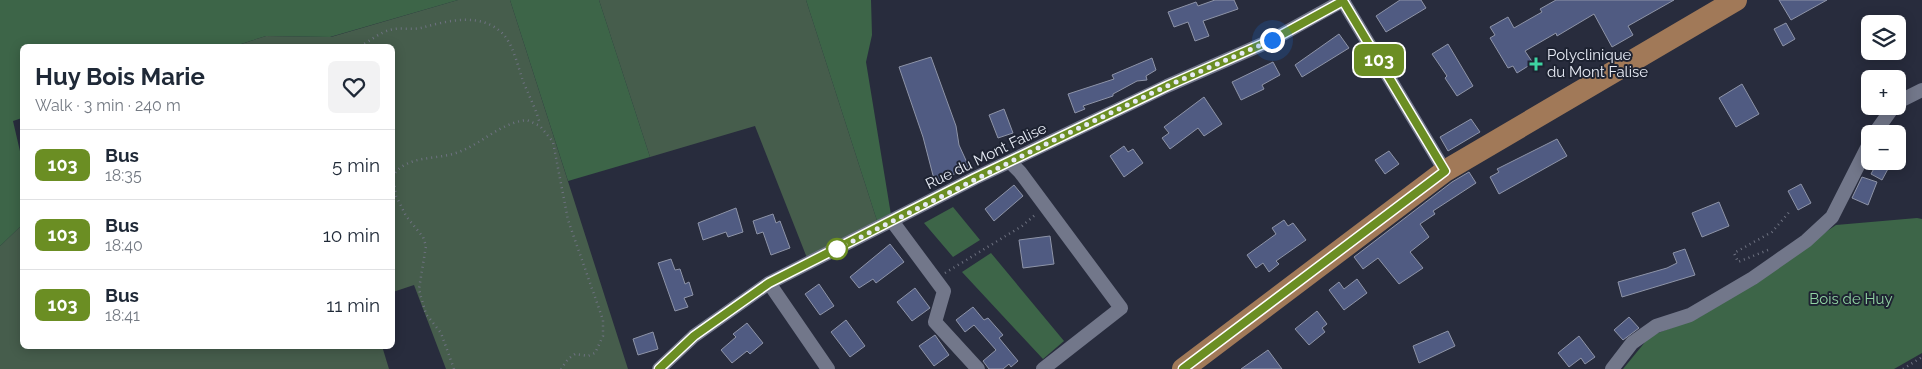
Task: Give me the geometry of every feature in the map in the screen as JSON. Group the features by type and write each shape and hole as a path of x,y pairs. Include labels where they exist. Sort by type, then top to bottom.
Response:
{"main road":[{"path":"1183,369 1445,171 1736,0"}],"street":[{"path":"1344,0 1445,171"},
{"name":"Rue du Mont Falise","path":"659,369 694,336 769,283 892,220 1167,86 1272,40 1344,0"},
{"path":"1906,98 1922,90"},
{"path":"1612,369 1632,343 1656,326 1690,315 1753,278 1806,241 1832,217 1861,160"},
{"path":"1010,162 1020,172 1121,308 1043,369"},
{"path":"892,220 944,291 935,322 978,369"},
{"path":"769,283 828,369"}],"path":[{"path":"364,44 389,30 418,28 442,21 469,19 491,25 504,36 513,52 525,87 536,107 540,126"},
{"path":"395,174 405,163 456,153 499,129 519,121 533,121 540,126 553,142 568,220 603,320 603,336 600,346 595,353 588,356 575,354 568,359 561,369"},
{"path":"395,189 396,196 406,216 423,237 426,246 419,289 426,314 441,333 454,369"},
{"path":"935,280 1022,226 1045,206"},
{"path":"1773,248 1738,262 1734,253 1772,232 1791,210"},
{"path":"1903,369 1922,357"}],"green space":[{"path":"0,0 458,0 330,37 266,36 241,44 20,44 20,119 13,121 20,151 20,227 0,246"},
{"path":"458,0 510,0 628,369 446,369 414,285 395,291 395,44 241,44 266,36 331,37"},
{"path":"510,0 599,0 650,157 568,181"},
{"path":"599,0 806,0 879,227 809,263 755,126 650,157"},
{"path":"806,0 871,0 872,35 866,62 892,221 879,227"},
{"path":"953,207 980,240 953,257 924,223"},
{"name":"Bois de Huy","path":"1922,219 1922,353 1894,369 1623,369 1650,336 1700,317 1836,225"},
{"path":"20,227 20,349 383,349 389,369 0,369 0,246"},
{"path":"991,253 1064,341 1043,359 962,272"}],"building":[{"path":"1215,0 1234,0 1238,9 1203,21 1209,36 1195,41 1188,22 1174,27 1168,12 1196,2 1198,6"},
{"path":"1400,0 1421,0 1426,8 1386,32 1376,16"},
{"path":"1556,0 1674,0 1628,26 1633,35 1612,47 1594,14 1557,36 1556,33 1525,51 1533,63 1517,73 1513,66 1508,68 1490,38 1495,35 1490,27 1508,17 1514,28 1542,12 1540,9"},
{"path":"1779,0 1827,0 1791,20"},
{"path":"1786,23 1795,39 1783,46 1774,29"},
{"path":"1339,34 1349,48 1302,77 1295,65"},
{"path":"1448,44 1473,86 1457,96 1445,78 1447,76 1432,54"},
{"path":"931,57 956,126 959,145 969,167 935,183 923,137 899,67"},
{"path":"1152,58 1156,70 1146,76 1147,80 1137,81 1113,94 1113,96 1083,106 1085,109 1075,113 1068,94 1114,79 1112,75"},
{"path":"1273,62 1280,75 1262,85 1264,89 1241,100 1232,82"},
{"path":"1742,84 1759,114 1736,127 1719,98"},
{"path":"1204,97 1222,124 1204,136 1198,128 1170,149 1162,138 1169,133 1164,127"},
{"path":"1004,109 1013,133 998,138 989,115"},
{"path":"1471,119 1480,132 1448,151 1440,137"},
{"path":"1557,139 1567,156 1499,194 1490,177 1499,172 1497,169"},
{"path":"1124,146 1128,152 1133,149 1143,163 1124,177 1110,156"},
{"path":"1389,151 1399,164 1385,174 1375,160"},
{"path":"1873,170 1887,170 1882,180 1871,174"},
{"path":"1469,172 1476,183 1433,211 1435,214 1420,224 1429,237 1410,252 1423,268 1399,284 1378,258 1363,269 1354,257 1452,182"},
{"path":"1862,177 1877,182 1868,205 1852,198"},
{"path":"1801,184 1811,203 1798,210 1788,191"},
{"path":"1014,185 1023,196 994,221 985,209"},
{"path":"1719,202 1729,226 1702,237 1692,213"},
{"path":"736,208 743,232 728,237 726,232 703,240 698,223"},
{"path":"773,214 776,223 780,221 790,248 771,255 763,232 757,234 753,221"},
{"path":"1284,220 1288,226 1293,223 1306,240 1276,261 1279,264 1269,272 1263,263 1256,268 1247,255 1276,234 1272,228"},
{"path":"1050,236 1054,264 1023,268 1019,240"},
{"path":"890,244 904,262 876,283 873,279 859,288 850,277"},
{"path":"1685,249 1695,275 1622,297 1618,282 1667,268 1677,263 1673,253"},
{"path":"671,259 675,270 680,269 685,284 689,282 693,295 684,298 688,307 675,311 658,263"},
{"path":"1357,279 1367,293 1344,310 1329,290 1339,282 1344,289"},
{"path":"819,284 834,306 820,315 805,294"},
{"path":"915,288 930,308 912,321 897,302"},
{"path":"973,307 984,320 988,318 1003,335 999,338 1018,361 1011,367 1009,364 1003,369 989,369 983,361 996,350 974,325 965,332 956,320"},
{"path":"1317,311 1327,324 1322,328 1325,332 1309,345 1295,329"},
{"path":"1629,317 1639,328 1623,340 1614,330"},
{"path":"846,320 865,346 850,357 831,332"},
{"path":"747,323 763,343 750,354 747,351 732,363 721,350 736,337 733,334"},
{"path":"1448,331 1455,346 1419,363 1413,346"},
{"path":"653,332 658,349 638,355 633,339"},
{"path":"935,335 949,355 934,366 919,346"},
{"path":"1579,336 1595,357 1585,364 1581,358 1569,367 1558,353"},
{"path":"1268,350 1282,369 1241,369"}],"bus line":[{"name":"103","path":"659,369 694,336 769,283 975,178 1167,86 1272,40 1343,1 1432,146 1445,171 1183,369"}],"place":[{"name":"Polyclinique du Mont Falise","path":"1536,64"}],"route":[{"path":"837,249 975,178 1052,141 1167,86 1272,40"}]}
